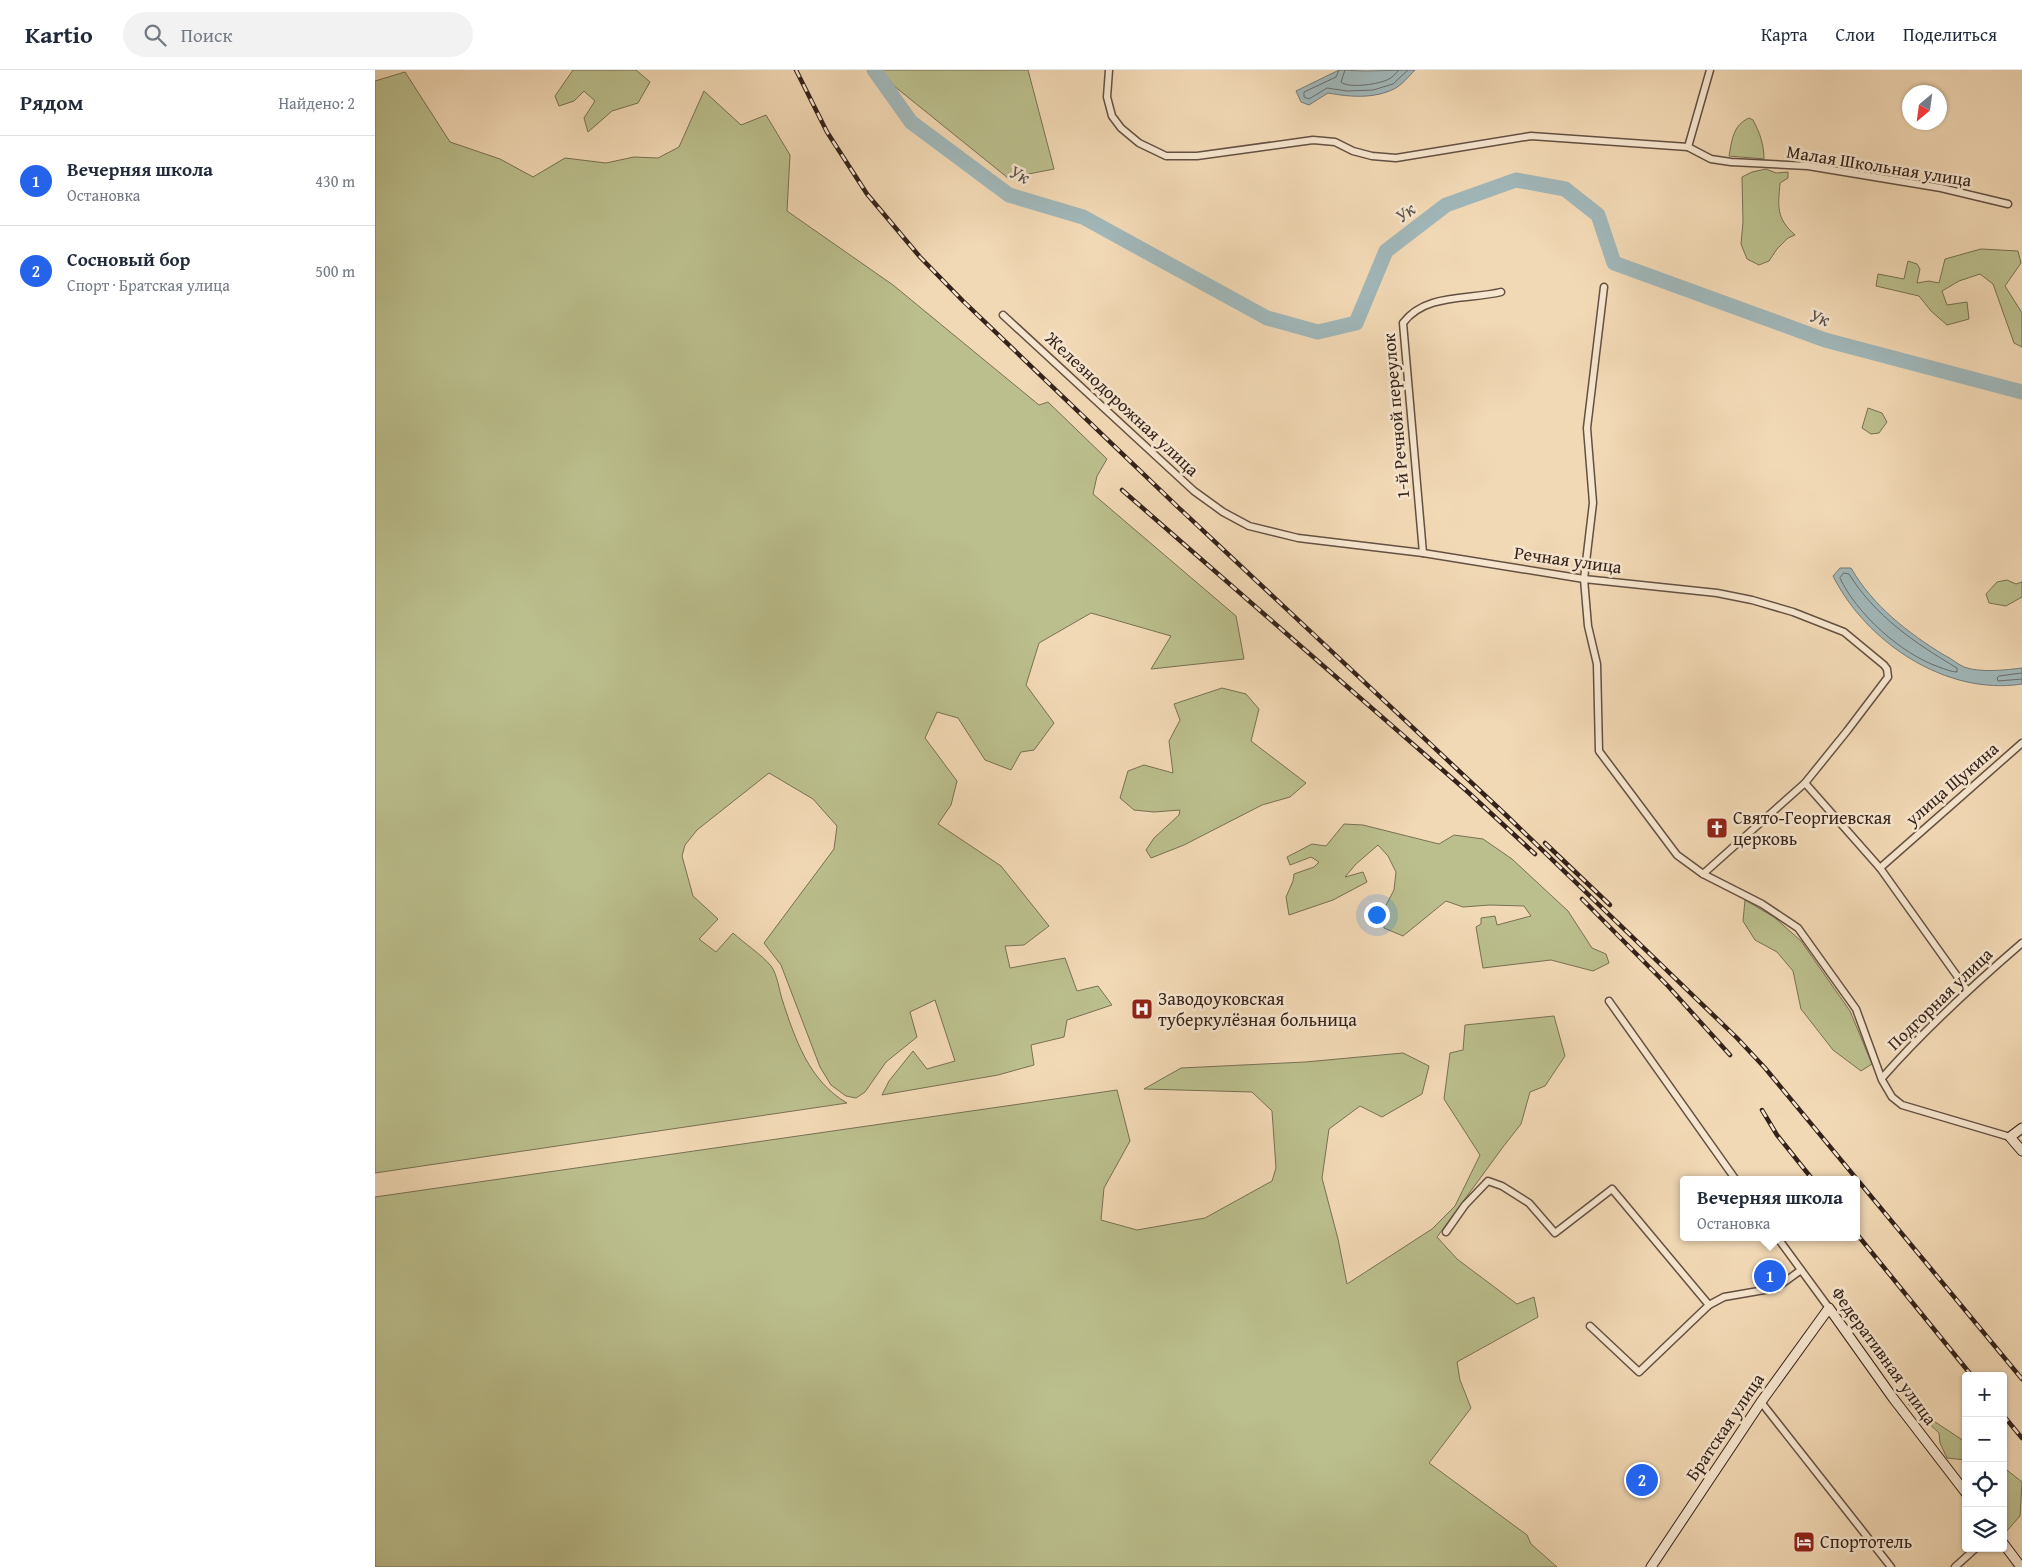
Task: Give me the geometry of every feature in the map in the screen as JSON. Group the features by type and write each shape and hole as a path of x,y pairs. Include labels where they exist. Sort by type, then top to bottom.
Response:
{"street":[{"name":"Малая Школьная улица","path":"1109,70 1107,97 1111,116 1121,128 1139,143 1166,156 1197,156 1313,140 1335,142 1372,156 1396,158 1531,136 1688,147 1711,159 1731,162 1808,166 1941,188 2008,204"},
{"path":"1688,147 1709,70"},
{"path":"1604,287 1587,428 1593,503 1584,578 1588,626 1597,664 1599,751 1677,855 1703,874 1762,904 1798,928 1856,1009 1882,1078 1892,1097 1902,1105 2010,1137 2022,1151"},
{"name":"1-й Речной переулок","path":"1423,553 1403,323 1407,317 1418,309 1453,298 1501,292"},
{"name":"Железнодорожная улица","path":"1003,314 1194,491 1223,512"},
{"name":"Речная улица","path":"1223,512 1249,526 1298,538 1423,553 1584,578 1717,593 1752,600 1793,612 1844,632 1884,665 1887,669 1888,677 1805,783"},
{"name":"улица Щукина","path":"1880,868 2022,743"},
{"path":"1703,874 1805,783 1880,868 1967,990"},
{"name":"Подгорная улица","path":"1882,1078 1910,1046 1967,990 2022,944"},
{"path":"1609,1001 1733,1176"},
{"path":"2010,1137 2022,1128"},
{"path":"1446,1232 1465,1205 1488,1181 1502,1186 1529,1202 1555,1233 1612,1188 1709,1304"},
{"name":"Федеративная улица","path":"1780,1241 1893,1398 1962,1488"},
{"path":"1590,1326 1639,1372 1709,1304 1723,1297 1776,1288 1801,1270"},
{"name":"Братская улица","path":"1651,1567 1761,1402 1829,1308"},
{"path":"1761,1402 1891,1567"},
{"path":"2007,1548 2021,1567"},
{"path":"1955,1567 1971,1552"}],"green space":[{"path":"573,70 636,70 650,82 638,103 612,111 588,132 584,118 595,101 584,91 574,101 559,106 555,96"},
{"path":"882,70 1028,70 1054,169 1008,178 894,86"},
{"path":"405,72 450,142 500,159 533,177 565,158 606,163 634,157 658,158 679,147 704,91 741,125 766,115 790,155 787,211 893,285 1039,405 1048,402 1107,459 1097,476 1093,494 1236,616 1244,659 1151,669 1171,636 1091,613 1039,643 1026,685 1054,723 1034,750 1021,752 1011,770 985,760 958,718 937,712 925,738 957,781 951,805 938,824 1001,866 1049,926 1024,945 1005,946 1010,968 1065,958 1077,991 1098,986 1112,1005 1067,1020 1064,1037 1031,1045 1034,1065 998,1075 882,1095 889,1081 913,1051 927,1069 955,1061 935,1000 910,1012 917,1037 886,1062 865,1092 856,1098 846,1096 831,1085 820,1067 781,965 764,943 834,849 837,826 813,799 769,773 697,830 685,845 682,856 693,896 718,919 699,939 716,952 733,933 763,957 773,969 792,1029 805,1058 823,1083 847,1103 375,1173 375,81"},
{"path":"1749,118 1753,120 1760,134 1764,159 1729,156 1736,129"},
{"path":"1766,169 1776,173 1788,172 1788,178 1780,183 1779,206 1784,223 1795,235 1788,238 1777,249 1769,261 1759,265 1747,259 1741,244 1743,222 1742,177 1752,172"},
{"path":"1981,249 2018,251 2021,263 2005,286 2022,313 2022,347 2014,343 1993,284 1980,274 1959,281 1942,291 1947,305 1967,302 1969,319 1947,325 1931,311 1919,296 1876,286 1878,274 1904,279 1908,261 1917,264 1920,269 1917,283 1929,281 1939,283 1945,259"},
{"path":"1868,408 1882,413 1887,422 1879,433 1871,434 1862,428"},
{"path":"2007,580 2016,584 2022,582 2022,597 2006,606 1989,603 1986,594 1997,582"},
{"path":"1222,688 1246,694 1259,709 1251,741 1306,783 1290,797 1262,805 1184,845 1151,858 1146,850 1154,838 1179,815 1180,810 1154,812 1134,810 1120,798 1128,771 1144,765 1173,773 1169,741 1180,720 1174,704"},
{"path":"1344,824 1363,825 1439,844 1454,835 1483,839 1512,859 1568,911 1592,948 1606,954 1609,963 1593,971 1551,960 1483,968 1476,927 1481,924 1481,918 1495,916 1497,925 1531,916 1524,906 1490,905 1463,907 1446,901 1403,936 1384,928 1385,907 1394,890 1396,872 1388,856 1378,845 1356,864 1345,877 1363,872 1367,882 1333,900 1289,915 1286,897 1294,874 1314,867 1319,862 1311,857 1290,865 1287,857 1312,844 1326,846"},
{"path":"1745,900 1774,917 1801,941 1850,1011 1872,1064 1861,1071 1833,1050 1801,1009 1793,971 1777,952 1755,940 1743,921"},
{"path":"1554,1016 1565,1056 1545,1086 1530,1092 1521,1124 1437,1237 1457,1259 1517,1304 1534,1297 1538,1317 1457,1362 1460,1380 1471,1408 1429,1463 1527,1535 1531,1544 1557,1567 375,1567 375,1197 1117,1090 1130,1141 1104,1188 1101,1220 1137,1230 1205,1218 1272,1181 1276,1168 1272,1111 1252,1092 1144,1089 1181,1068 1305,1062 1403,1053 1429,1066 1422,1094 1382,1117 1360,1106 1329,1129 1322,1178 1338,1239 1347,1284 1432,1229 1455,1206 1480,1155 1444,1099 1450,1053 1463,1050 1465,1025"},
{"path":"1908,1404 1962,1440 1962,1460 1947,1458 1940,1443 1939,1433"},
{"path":"2007,1470 2022,1482 2020,1516 2007,1531"}],"water":[{"path":"1339,70 1415,70 1400,85 1386,92 1370,96 1328,93 1309,105 1301,102 1296,91"},
{"path":"1840,568 1851,568 1870,595 1892,618 1931,647 1961,666 1970,669 2022,668 2022,684 1993,686 1965,681 1938,673 1911,659 1887,642 1847,600 1833,576"}],"waterway":[{"name":"Ук","path":"874,70 911,122 1009,195 1083,217 1267,318 1318,332 1356,323 1386,251 1446,205 1516,180 1565,189 1598,215 1614,263 1825,340 2022,392"}],"railway":[{"path":"796,70 827,132 867,194 920,257 963,301 1180,509 1507,816 1737,1038 1765,1068 1854,1176"},
{"path":"1122,490 1469,793 1535,854"},
{"path":"1545,843 1610,905"},
{"path":"1582,899 1668,986 1730,1055"},
{"path":"1762,1110 1777,1135 1810,1176"},
{"path":"1860,1183 2022,1379"},
{"path":"1860,1238 1969,1372"},
{"path":"2005,1417 2022,1438"}],"place":[{"name":"Свято-Георгиевская церковь","path":"1717,828"},
{"name":"Заводоуковская туберкулёзная больница","path":"1142,1009"},
{"name":"Вечерняя школа","path":"1770,1276"},
{"name":"Сосновый бор","path":"1642,1480"},
{"name":"Спортотель","path":"1804,1542"}]}
